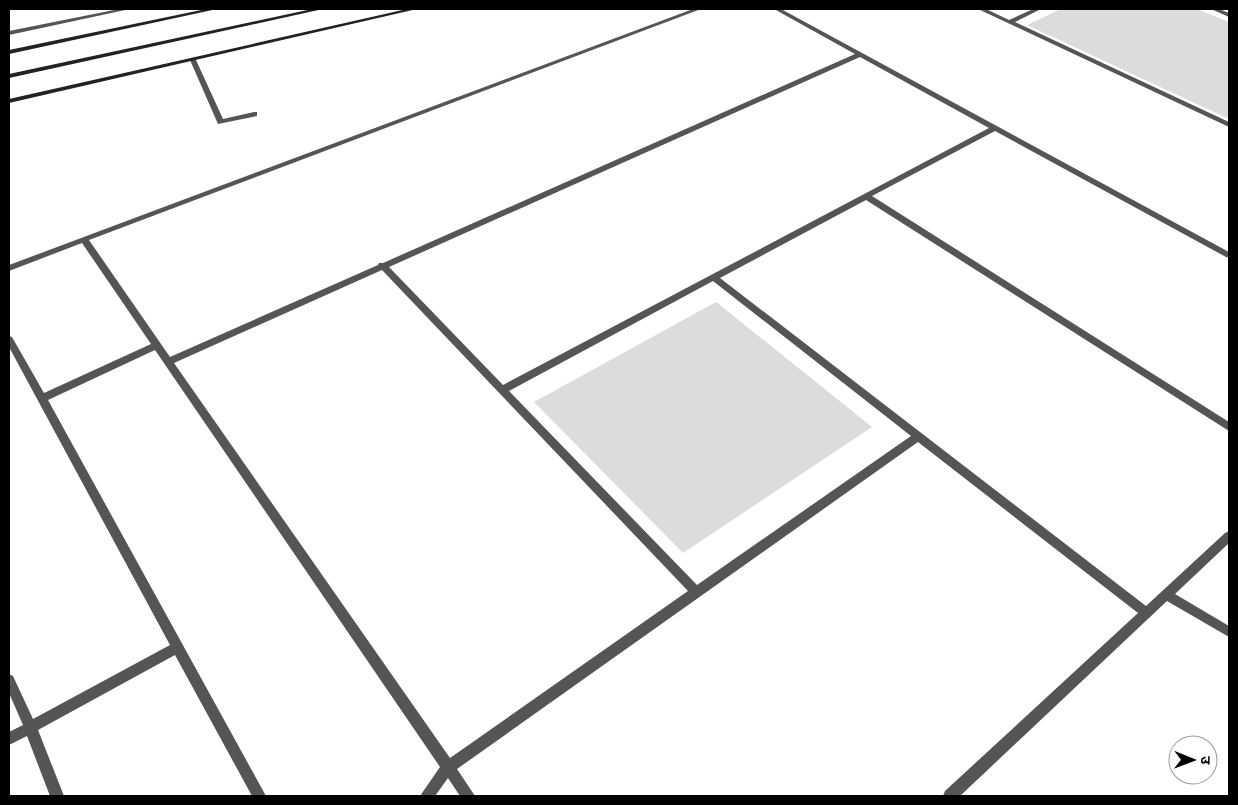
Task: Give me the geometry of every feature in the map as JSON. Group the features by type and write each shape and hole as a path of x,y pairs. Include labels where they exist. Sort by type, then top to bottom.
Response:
{"main road":[{"path":"9,52 214,9"},
{"path":"9,76 320,9"},
{"path":"9,101 414,9"}],"street":[{"path":"9,33 127,9"},
{"path":"9,268 698,9"},
{"path":"777,9 1229,255"},
{"path":"981,9 1229,125"},
{"path":"1010,22 1038,9"},
{"path":"1214,9 1229,15"},
{"path":"168,361 862,54"},
{"path":"193,60 221,122 254,114"},
{"path":"502,390 994,128"},
{"path":"866,196 1229,426"},
{"path":"84,239 468,796"},
{"path":"382,265 696,592"},
{"path":"714,277 1146,613"},
{"path":"9,339 258,796"},
{"path":"41,400 158,345"},
{"path":"427,796 448,767 918,436"},
{"path":"950,796 1229,536"},
{"path":"1166,595 1229,632"},
{"path":"9,739 177,648"},
{"path":"9,680 31,728 57,796"}],"shaded area":[{"path":"1061,9 1197,9 1229,22 1229,119 1027,25"},
{"path":"716,302 872,427 683,553 534,402"}]}
